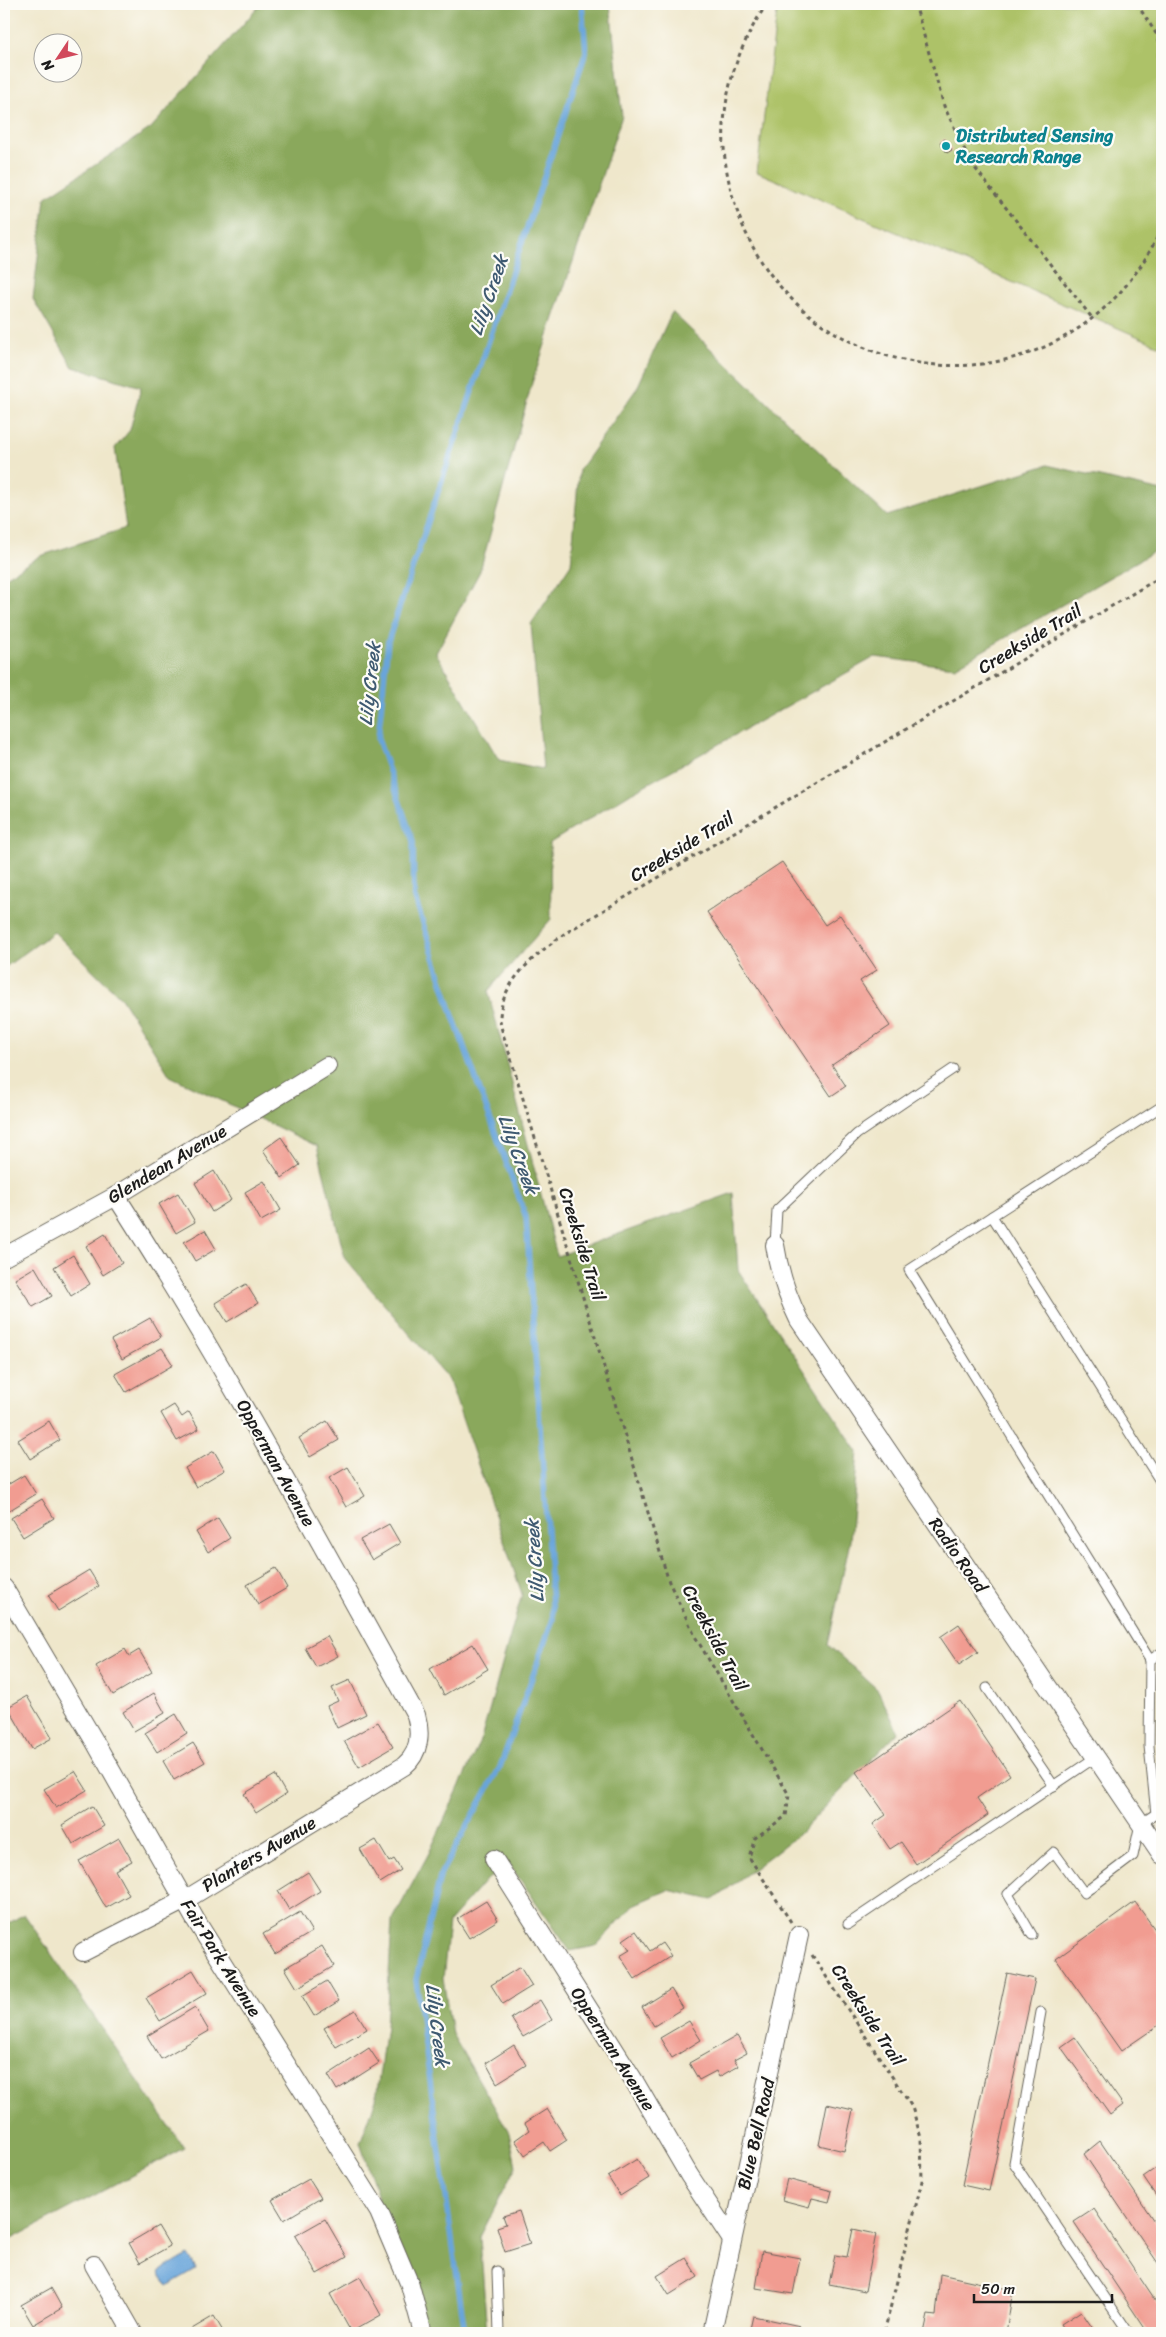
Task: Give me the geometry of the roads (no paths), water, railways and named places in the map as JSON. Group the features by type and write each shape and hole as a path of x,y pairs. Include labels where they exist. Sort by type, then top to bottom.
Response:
{"street":[{"name":"Glendean Avenue","path":"4,1257 116,1196 327,1066"},
{"name":"Opperman Avenue","path":"116,1196 164,1271 234,1388 318,1537 416,1715 419,1739"},
{"name":"Radio Road","path":"775,1245 777,1263 787,1296 798,1320 1162,1855"},
{"name":"Fair Park Avenue","path":"4,1588 185,1900 379,2212 410,2285 423,2333"},
{"name":"Planters Avenue","path":"83,1952 185,1900 404,1766 415,1752 419,1739"},
{"name":"Opperman Avenue","path":"494,1858 633,2079 688,2175 732,2240"},
{"name":"Blue Bell Road","path":"712,2333 799,1935"},
{"path":"94,2264 133,2333"}],"lane":[{"path":"775,1245 777,1210 817,1170 857,1134 953,1069"},
{"path":"1032,1936 1008,1894 1054,1852 1084,1893 1133,1856 1140,1824 1159,1812 1148,1746 1150,1660 909,1270 1162,1106"},
{"path":"992,1216 1162,1484"},
{"path":"1150,1660 1162,1652"},
{"path":"987,1688 1054,1786"},
{"path":"848,1924 1096,1757"},
{"path":"1041,2012 1014,2163 1128,2333"},
{"path":"497,2271 499,2333"}],"water":[{"path":"188,2255 196,2269 167,2286 159,2272"}],"waterway":[{"name":"Lily Creek","path":"465,2333 416,1980 441,1873 500,1767 553,1619 526,1217 453,1016 414,895 413,841 378,739 388,641 586,52 582,4"}],"place":[{"name":"Distributed Sensing Research Range","path":"946,146"}]}
